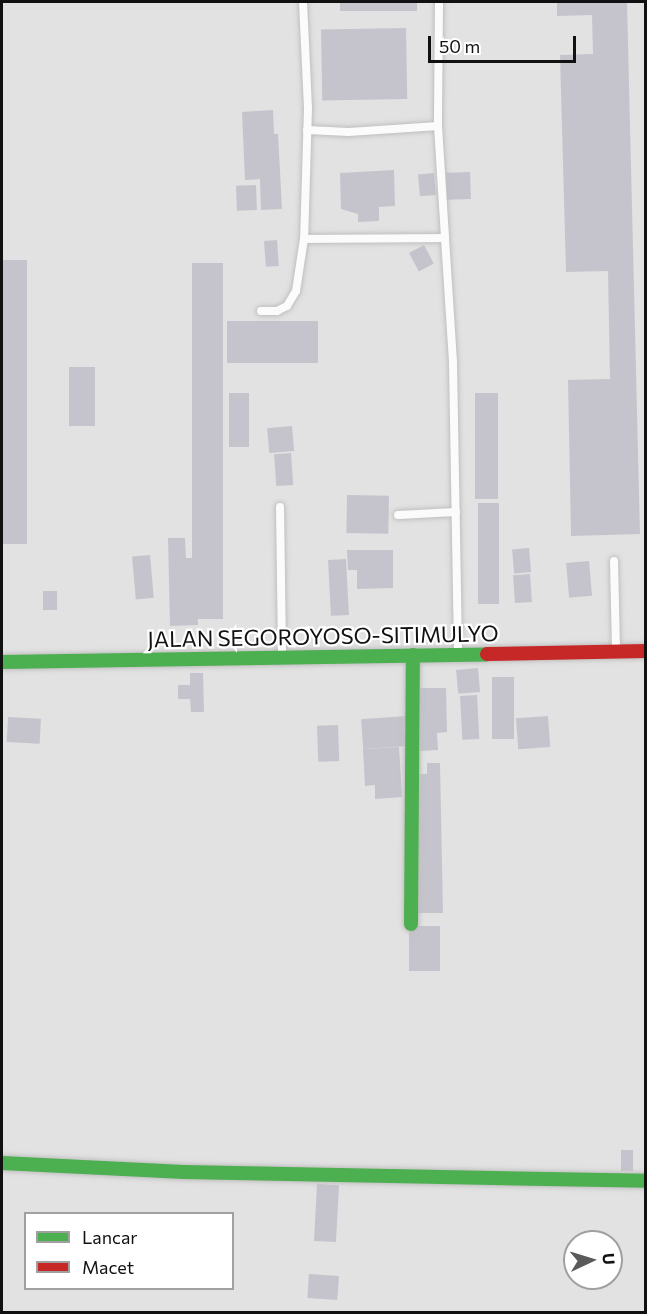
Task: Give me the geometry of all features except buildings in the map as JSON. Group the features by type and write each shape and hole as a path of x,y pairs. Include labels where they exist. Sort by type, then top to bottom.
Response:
{"street":[{"name":"JALAN SEGOROYOSO-SITIMULYO","path":"2,662 645,651"},
{"path":"411,924 413,656"},
{"path":"2,1163 184,1172 645,1181"}],"lane":[{"path":"261,311 277,311 288,306 296,291 304,239 307,130 303,2"},
{"path":"439,2 438,126 453,363 458,654"},
{"path":"307,130 349,132 438,126"},
{"path":"304,239 445,238"},
{"path":"280,507 282,658"},
{"path":"398,515 456,512"},
{"path":"614,561 616,651"}],"traffic: fast":[{"path":"2,662 487,654"},
{"path":"411,924 413,655"},
{"path":"2,1163 184,1172 646,1181"}],"traffic: jam":[{"path":"487,654 646,651"}]}
